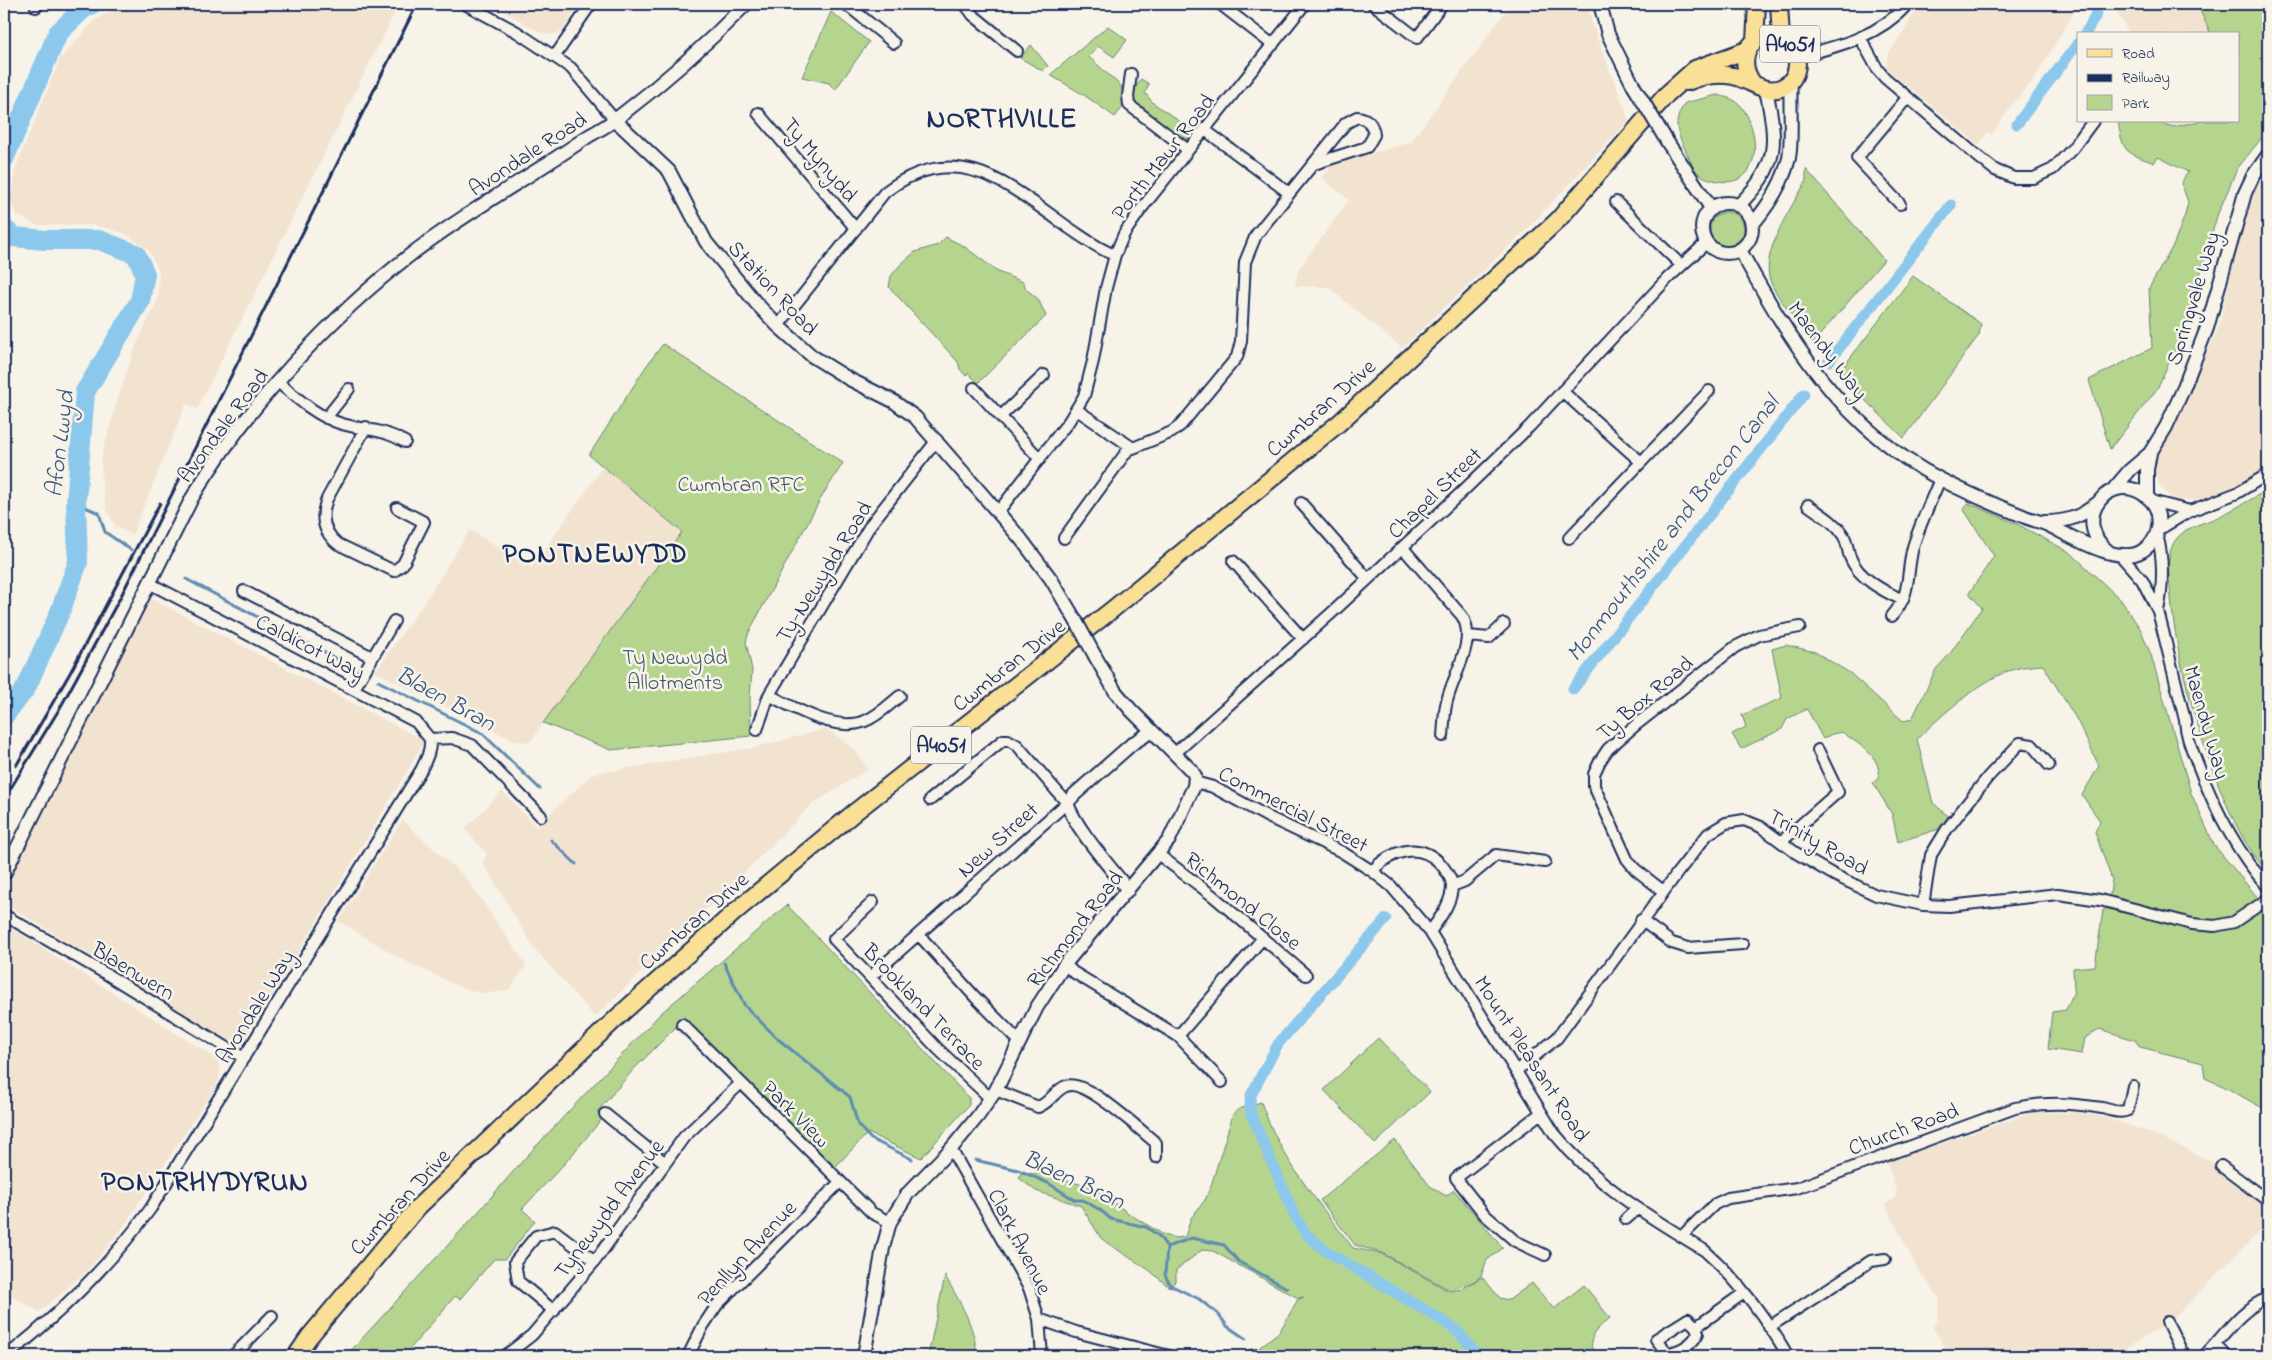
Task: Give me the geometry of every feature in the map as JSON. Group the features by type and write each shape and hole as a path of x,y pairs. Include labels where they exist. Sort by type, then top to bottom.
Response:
{"main road":[{"name":"A4051","path":"1757,4 1751,46 1744,67 1759,86 1784,86 1791,81 1796,71 1797,57 1791,44 1781,38 1779,4"},
{"name":"Cwmbran Drive","path":"296,1356 309,1337 418,1207 624,1011 737,910 1113,609 1339,423 1558,220 1667,94 1694,69 1772,36 1781,38"},
{"name":"Cwmbran Drive","path":"1667,94 1682,84 1708,76 1734,76 1759,86"}],"street":[{"name":"Station Road","path":"465,4 517,32 555,56 585,82 615,120 669,172 706,242 733,277 778,326 825,365 905,408 937,440 998,512 1051,579 1076,621"},
{"path":"555,56 592,4"},
{"name":"Avondale Road","path":"4,874 148,583 206,474 225,447 278,382 350,307 415,252 467,215 615,120 705,45 746,4"},
{"path":"846,4 894,44"},
{"path":"965,4 972,16 1017,51"},
{"path":"1220,4 1273,45"},
{"name":"Porth Mawr Road","path":"998,512 1077,410 1088,384 1106,288 1115,255 1129,226 1305,4"},
{"path":"1373,4 1417,38 1442,4"},
{"path":"1600,4 1608,34 1633,85 1711,208"},
{"path":"1797,57 1861,39 1888,23 1908,4"},
{"path":"1861,39 1878,70 1907,98 1976,156 1995,170 2014,178 2034,178 2053,169 2073,148 2092,122"},
{"path":"1131,74 1128,96 1129,105 1188,150"},
{"path":"1752,225 1745,210 1738,206 1724,203 1711,208 1701,224 1703,237 1711,249 1726,254 1740,250 1750,239 1752,225 1771,202 1789,157 1791,81"},
{"path":"1738,206 1760,182 1772,158 1774,137 1759,86"},
{"path":"1900,204 1857,158 1907,98"},
{"name":"Ty Mynydd","path":"758,113 856,229"},
{"path":"1077,410 1130,447 1140,446 1172,432 1182,425 1237,357 1241,340 1245,262 1249,249 1266,222 1351,118 1364,118 1372,126 1374,138 1366,147 1314,164"},
{"path":"1204,130 1290,192"},
{"name":"Springvale Way","path":"2112,491 2130,470 2150,453 2166,427 2198,354 2207,328 2252,176 2268,155"},
{"name":"Ty Mynydd","path":"778,326 885,192 906,178 932,168 960,168 988,174 1000,180 1091,243 1115,255"},
{"path":"1616,202 1681,265"},
{"name":"Chapel Street","path":"1175,753 1303,639 1503,452 1681,265 1706,243"},
{"name":"Maendy Way","path":"1740,250 1781,322 1822,380 1844,407 1871,433 1940,479 2025,517 2042,522 2087,544 2115,554"},
{"path":"1001,416 1044,375"},
{"path":"278,382 310,409 326,418 340,423 381,431 405,442"},
{"path":"974,388 1040,459"},
{"path":"326,418 348,389"},
{"path":"1569,538 1709,390"},
{"path":"1562,391 1642,462"},
{"path":"366,427 327,499 323,514 323,524 332,539 338,544 394,571 403,564 424,522 397,508"},
{"name":"Ty-Newydd Road","path":"757,730 769,695 871,524 937,440"},
{"path":"1064,538 1130,447"},
{"name":"Springvale Way","path":"2149,499 2147,470 2150,453"},
{"path":"2115,554 2140,553 2147,549 2158,533 2190,511 2229,497 2268,474"},
{"path":"1892,616 1903,600 1908,587 1913,546 1940,479"},
{"path":"2112,491 2130,489 2149,499 2190,511"},
{"name":"Maendy Way","path":"2042,522 2061,522 2083,515 2103,496 2112,491"},
{"name":"Maendy Way","path":"2149,499 2159,520 2161,596 2158,610"},
{"path":"1302,503 1368,579"},
{"name":"Maendy Way","path":"2096,504 2092,520 2094,536 2100,545 2115,554 2142,580 2158,610 2186,720 2186,733 2208,793 2235,845 2268,887"},
{"path":"1808,505 1834,524 1844,536 1849,556 1863,575 1889,594 1903,600"},
{"path":"1402,548 1462,616 1467,626 1468,636 1446,704 1443,736"},
{"path":"1234,561 1303,639"},
{"name":"Caldicot Way","path":"148,583 416,722 430,739"},
{"path":"244,591 372,658"},
{"path":"354,689 394,621"},
{"name":"Commercial Street","path":"1076,621 1115,691 1151,732 1192,771 1196,782 1212,787 1270,818 1342,852 1372,871 1407,902 1430,932"},
{"path":"1468,636 1489,638 1504,624"},
{"name":"Ty Box Road","path":"1663,892 1635,869 1627,859 1594,786 1594,774 1600,761 1608,749 1636,724 1734,647 1759,635 1800,627"},
{"path":"769,695 811,716 850,724 868,720 900,696"},
{"name":"New Street","path":"870,977 1133,743 1151,732"},
{"path":"430,739 452,738 472,745 540,816"},
{"name":"Avondale Way","path":"7,1356 63,1309 91,1282 110,1262 151,1208 421,770 431,747 430,739"},
{"path":"930,800 1003,740 1008,740 1017,745 1067,803 1071,813 1085,834 1128,890"},
{"path":"1923,905 1931,855 1947,829 1988,777 2020,743 2032,745 2049,765"},
{"path":"1781,842 1838,792 1818,750"},
{"name":"Richmond Road","path":"864,1356 883,1248 890,1222 908,1193 951,1149 993,1094 1037,1007 1065,964 1170,840 1196,782"},
{"name":"Trinity Road","path":"1516,1071 1557,1038 1641,920 1708,834 1726,823 1744,820 1762,827 1781,842 1834,875 1876,895 1923,905 1949,906 2058,894 2100,900 2192,924 2215,926 2234,922 2268,899"},
{"path":"1372,871 1386,858 1403,851 1418,850 1431,855 1444,867 1452,886 1445,910 1430,932"},
{"name":"Richmond Close","path":"1158,855 1263,938 1306,975"},
{"path":"1452,886 1465,881 1496,855 1545,862"},
{"name":"Brookland Terrace","path":"873,902 834,939 938,1049 993,1094"},
{"name":"Blaenwern","path":"4,915 101,971 244,1058"},
{"path":"1641,920 1672,943 1688,948 1743,944"},
{"name":"Mount Pleasant Road","path":"1430,932 1554,1133 1586,1170 1638,1209 1704,1250 1717,1261 1744,1293 1788,1356"},
{"path":"919,934 976,998 1020,1041"},
{"path":"1178,1036 1263,938"},
{"path":"1065,964 1081,977 1178,1036 1222,1082"},
{"name":"Park View","path":"682,1024 872,1214 890,1222"},
{"name":"Tynewydd Avenue","path":"505,1356 532,1335 595,1261 664,1162 684,1137 741,1083"},
{"path":"993,1094 1038,1107 1046,1105 1065,1086 1074,1084 1096,1095 1156,1143 1156,1157"},
{"name":"Church Road","path":"1682,1236 1716,1204 1728,1198 1797,1188 2015,1108 2045,1102 2084,1105 2122,1112 2128,1110 2133,1086"},
{"path":"1541,1113 1456,1178 1485,1215 1515,1241 1545,1255"},
{"path":"605,1114 664,1162"},
{"name":"Clark Avenue","path":"951,1149 1029,1288 1038,1320 1042,1356"},
{"path":"2220,1166 2268,1201"},
{"name":"Penllyn Avenue","path":"688,1356 703,1326 717,1305 840,1182"},
{"path":"1626,1218 1638,1209"},
{"path":"554,1310 518,1281 515,1262 536,1236 555,1231 595,1261"},
{"path":"1769,1327 1871,1261 1885,1259"},
{"path":"1696,1327 1744,1293"},
{"path":"2204,1356 2254,1304 2268,1298"},
{"path":"233,1356 272,1316"},
{"path":"1038,1320 1076,1332 1169,1356"},
{"path":"2167,1322 2184,1356"},
{"path":"2215,1346 2226,1356"}],"shaded area":[{"path":"124,4 399,4 197,409 186,404 132,535 116,526 107,511 102,485 101,458 136,345 158,300 159,270 148,250 127,234 94,225 37,225 18,216 10,201 16,167 60,59 94,21"},
{"path":"491,4 581,4 560,33 550,35 538,31"},
{"path":"1511,4 1588,4 1591,21 1629,120 1528,228 1402,348 1328,287 1295,286 1298,270 1349,200 1322,178 1331,166 1411,142"},
{"path":"1921,4 2079,4 2033,81 2011,106 1992,135 1988,132 1979,145 1886,68 1888,55"},
{"path":"2116,4 2197,4 2210,32 2128,32 2115,8"},
{"path":"2154,122 2195,122 2174,127"},
{"path":"2268,172 2268,468 2218,494 2194,500 2176,500 2170,497 2159,484 2155,473 2157,460 2220,324 2239,235 2253,191"},
{"path":"603,467 682,532 530,742 515,741 374,671 381,664 431,592 470,530 532,567"},
{"path":"146,596 425,741 241,1047 4,903 4,889"},
{"path":"827,729 854,749 868,769 811,805 744,873 595,1017 534,948 483,863 487,854 465,829 502,791 536,827 592,774 752,748"},
{"path":"402,820 467,879 526,965 509,990 486,994 462,988 403,960 339,921"},
{"path":"4,924 217,1059 220,1070 218,1083 121,1230 87,1271 39,1312 4,1291"},
{"path":"2034,1112 2083,1113 2103,1117 2146,1131 2186,1149 2215,1164 2265,1200 2268,1208 2268,1223 2171,1321 2113,1356 1950,1356 1932,1326 1937,1323 1940,1298 1919,1272 1885,1204 1894,1199 1897,1193 1886,1159 1937,1145"}],"green space":[{"path":"2197,4 2268,4 2268,130 2237,169 2217,216 2185,327 2157,389 2110,449 2089,380 2152,348 2149,288 2174,244 2188,202 2181,183 2188,172 2158,157 2154,163 2131,153 2124,145 2118,122 2154,122 2174,127 2195,122 2240,122 2240,32 2210,32"},
{"path":"831,12 869,42 835,90 829,83 802,77"},
{"path":"1108,26 1127,40 1114,57 1098,46 1089,57 1121,86 1126,103 1115,117 1084,95 1050,75"},
{"path":"1031,45 1048,66 1043,71 1020,58"},
{"path":"1141,79 1149,84 1145,93 1153,103 1194,131 1185,141 1133,103 1130,97"},
{"path":"1717,95 1739,104 1748,117 1752,129 1754,156 1750,167 1743,176 1733,181 1710,179 1696,171 1682,143 1677,126 1681,109 1685,103"},
{"path":"1806,169 1884,260 1813,343 1779,297 1771,283 1768,271 1773,245 1779,230 1806,181"},
{"path":"1727,212 1739,217 1744,229 1739,241 1727,246 1715,241 1710,229 1715,217"},
{"path":"946,237 965,247 998,272 1023,282 1026,289 1038,299 1046,316 978,383 968,373 966,376 960,369 958,362 889,287 891,276 900,265 915,252 938,245"},
{"path":"1913,276 1981,324 1979,335 1904,438 1838,374"},
{"path":"663,344 843,463 821,498 749,632 746,642 752,670 750,698 751,736 611,750 543,723 682,532 589,455 647,365"},
{"path":"2268,489 2268,872 2251,851 2237,827 2215,776 2200,733 2177,645 2168,567 2170,551 2182,533 2231,511"},
{"path":"1968,503 2017,524 2071,553 2121,600 2141,630 2151,655 2191,793 2214,845 2268,910 2268,1111 2205,1078 2203,1063 2140,1047 2135,1040 2099,1029 2085,1038 2082,1054 2048,1049 2052,1012 2066,1010 2074,991 2073,968 2095,966 2103,910 2108,908 2112,880 2095,832 2100,821 2082,795 2099,766 2077,720 2043,665 2018,668 1990,680 1963,698 1917,739 1933,803 1948,816 1939,829 1898,842 1892,814 1873,783 1879,778 1879,770 1873,757 1862,746 1842,732 1832,734 1823,739 1807,709 1787,719 1782,729 1741,749 1732,734 1746,727 1742,715 1782,698 1772,649 1786,645 1815,652 1850,673 1903,721 1912,719 1936,669 1949,655 1982,608 1969,593 1994,556 1964,510"},
{"path":"787,905 969,1098 969,1105 921,1158 868,1133 835,1167 684,1019 633,1070 597,1112 603,1118 522,1209 535,1221 505,1259 494,1259 460,1299 455,1296 404,1356 346,1356 525,1158 660,1014"},
{"path":"1378,1038 1430,1092 1375,1144 1324,1090"},
{"path":"1261,1102 1278,1142 1289,1161 1353,1248 1382,1254 1449,1291 1462,1289 1482,1277 1500,1298 1509,1300 1532,1283 1554,1309 1584,1285 1610,1318 1596,1330 1592,1338 1591,1343 1594,1356 1262,1356 1260,1347 1280,1331 1298,1299 1304,1297 1298,1298 1213,1251 1202,1250 1176,1270 1176,1281 1169,1287 1149,1270 1101,1238 1081,1206 1036,1191 1019,1178 1022,1171 1033,1174 1046,1171 1059,1178 1079,1184 1088,1184 1131,1215 1164,1235 1175,1238 1185,1237 1191,1218 1205,1200 1210,1189 1233,1114 1239,1109"},
{"path":"1395,1140 1430,1186 1446,1196 1454,1190 1503,1248 1487,1260 1481,1276 1473,1282 1450,1290 1382,1253 1355,1245 1320,1200"},
{"path":"945,1276 970,1324 977,1356 928,1356"}],"waterway":[{"name":"Afon Lwyd","path":"4,159 58,33 83,9 92,4"},
{"name":"Monmouthshire and Brecon Canal","path":"2086,32 2095,17 2098,4"},
{"name":"Monmouthshire and Brecon Canal","path":"2017,124 2077,44"},
{"name":"Monmouthshire and Brecon Canal","path":"1829,361 1951,205"},
{"name":"Afon Lwyd","path":"4,228 13,237 45,240 99,240 136,254 145,274 140,301 85,392 76,503 78,562 60,612 26,688 4,716"},
{"name":"Monmouthshire and Brecon Canal","path":"1573,689 1804,394"},
{"name":"Blaen Bran","path":"76,503 99,513 105,532 131,550"},
{"name":"Blaen Bran","path":"186,579 350,666"},
{"name":"Blaen Bran","path":"378,681 482,733 540,789"},
{"name":"Blaen Bran","path":"551,840 576,864"},
{"name":"Monmouthshire and Brecon Canal","path":"1386,919 1278,1044 1251,1095 1251,1114 1294,1214 1306,1234 1326,1251 1443,1321 1458,1332 1479,1356"},
{"name":"Blaen Bran","path":"724,963 745,1006 778,1039 850,1097 858,1125 871,1139 912,1159"},
{"name":"Blaen Bran","path":"975,1160 1018,1170 1048,1183 1075,1200 1083,1200 1111,1219 1146,1227 1159,1236 1167,1247 1165,1275 1170,1285 1199,1299 1218,1314 1227,1326 1246,1339"},
{"path":"1167,1247 1192,1238 1224,1245 1239,1262 1287,1288"}],"railway":[{"path":"4,799 60,708 121,596 417,4"},
{"path":"16,766 70,673 160,503"}],"district":[{"name":"NORTHVILLE","path":"1002,117"},
{"name":"PONTNEWYDD","path":"595,552"},
{"name":"PONTRHYDYRUN","path":"205,1180"}],"park label":[{"name":"Cwmbran RFC","path":"741,483"},
{"name":"Ty Newydd Allotments","path":"675,668"}]}
